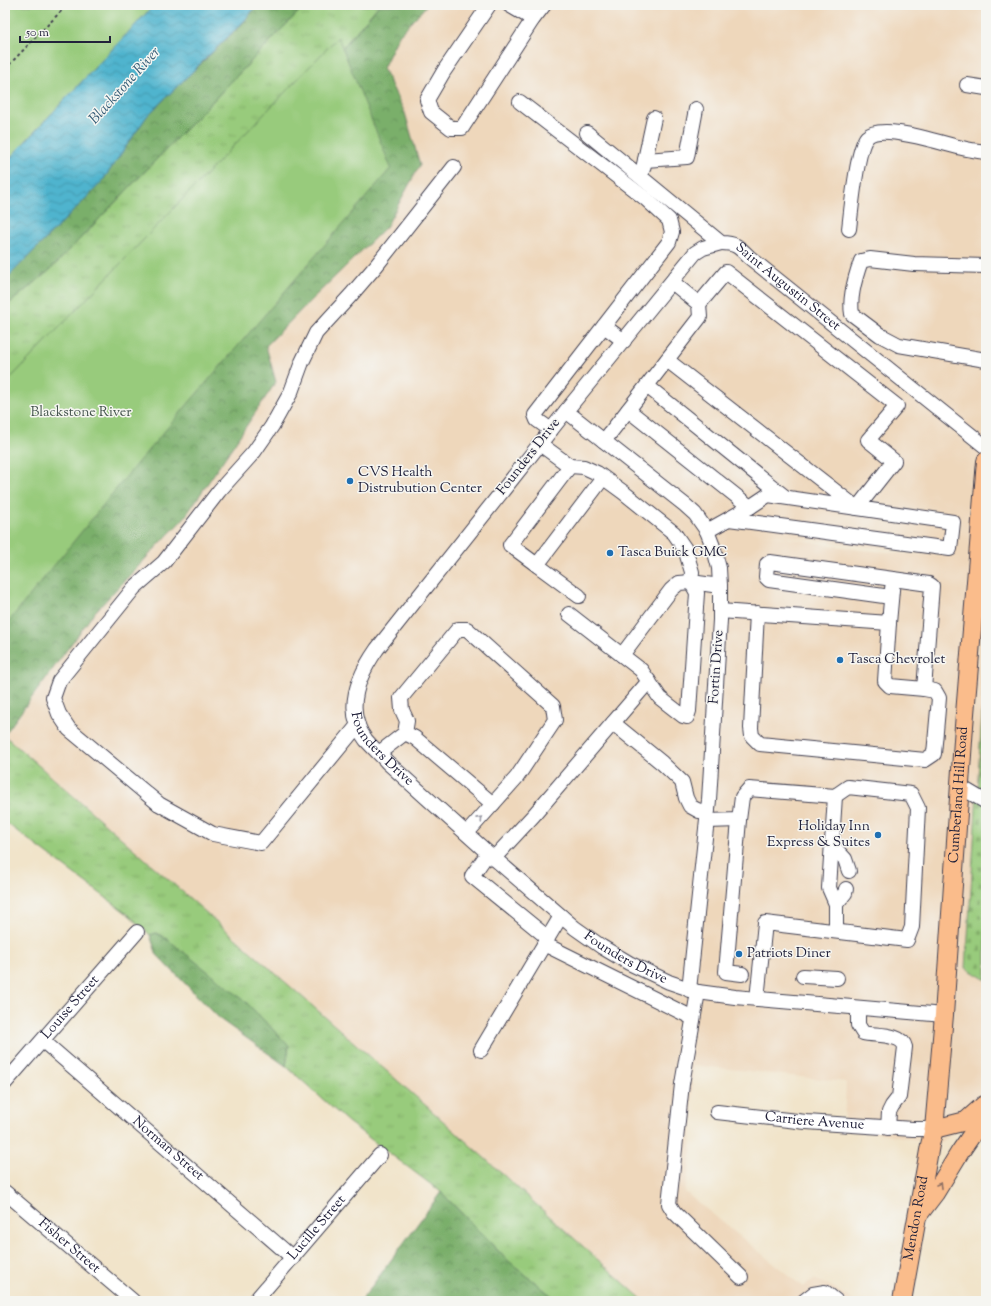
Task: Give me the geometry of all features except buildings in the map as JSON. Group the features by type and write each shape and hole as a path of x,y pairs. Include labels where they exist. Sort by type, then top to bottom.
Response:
{"main road":[{"name":"Cumberland Hill Road","path":"934,1132 944,1015 959,786 986,461"},
{"path":"934,1132 966,1121 986,1103"},
{"path":"917,1216 935,1193 960,1152 986,1114"},
{"path":"934,1132 948,1138 961,1137 974,1133"},
{"name":"Mendon Road","path":"902,1301 930,1145 934,1132"}],"street":[{"path":"489,5 444,71 427,100 431,112 451,128 462,128 533,19 544,5"},
{"path":"509,5 533,19"},
{"path":"967,85 986,88"},
{"path":"520,102 646,199 669,220 672,232 669,242 536,415 537,420 551,430"},
{"path":"645,160 687,157 696,109"},
{"path":"642,178 654,118"},
{"path":"849,229 854,188 863,145 867,137 872,133 886,131 927,138 962,148 986,152"},
{"name":"Saint Augustin Street","path":"587,133 721,243 731,243 738,246 749,257 986,447"},
{"path":"358,725 261,842 213,834 159,804 69,730 59,714 53,698 59,681 134,588 164,562 219,491 254,452 272,426 291,392 302,362 316,333 376,266 454,167"},
{"name":"Founders Drive","path":"721,243 703,248 695,253 566,411 368,662 356,690 354,707 358,725 366,740 378,753 491,855 561,916 602,947 629,963 668,982 693,991 756,999 944,1015"},
{"path":"986,266 901,263 870,260 861,261 856,273 851,307 852,314 880,335 899,345 986,360"},
{"path":"604,441 700,317 700,304 726,272 897,406 868,440 894,461 857,508"},
{"path":"672,282 700,304"},
{"path":"835,326 843,318 852,314"},
{"path":"604,326 624,341"},
{"path":"667,360 857,508"},
{"path":"647,386 785,497"},
{"path":"628,410 750,507"},
{"name":"Fortin Drive","path":"566,411 686,505 695,514 707,531 719,568 720,610 707,815 693,991 693,1018 682,1084 669,1204 674,1212 742,1277"},
{"path":"540,444 570,466 584,468 603,478 623,492 674,533 685,549 692,572 691,582 697,593 689,711 687,717 683,716 660,698 641,670 569,614"},
{"path":"570,466 510,545 580,596"},
{"path":"537,565 603,478"},
{"path":"707,531 768,495 953,522 950,549 729,519"},
{"path":"891,597 769,580 766,577 767,564 770,562 929,584 932,586 924,689"},
{"path":"758,613 751,728 752,736 760,744 925,760 934,754 939,698 935,691 890,686 885,681 891,597 894,579"},
{"path":"622,655 671,590 679,584 691,582 720,586"},
{"path":"720,610 890,623"},
{"path":"378,753 405,732 407,721 402,710 401,698 458,629 467,630 553,706 555,720 517,777 467,833"},
{"path":"649,681 533,816 491,855 472,876 546,941 693,1018"},
{"path":"613,723 662,763 682,782 686,798 690,806 707,815 739,820"},
{"path":"405,732 415,738 493,804"},
{"path":"959,786 986,802"},
{"path":"742,974 726,972 739,820 742,797 749,789 834,796 848,787 911,794 918,808 912,927 907,940 765,923 756,999"},
{"path":"834,796 829,888 836,904 836,931"},
{"path":"832,845 844,859 849,871"},
{"path":"836,904 845,893 846,888"},
{"path":"481,1050 561,916"},
{"name":"Louise Street","path":"5,1083 137,932"},
{"path":"803,976 837,978"},
{"path":"858,1008 858,1025 863,1033 896,1038 904,1044 905,1047 899,1097 889,1112 888,1128"},
{"name":"Norman Street","path":"43,1041 293,1258"},
{"name":"Carriere Avenue","path":"717,1112 806,1122 913,1129 934,1132"},
{"name":"Lucille Street","path":"256,1301 380,1155"},
{"name":"Fisher Street","path":"5,1192 133,1301"},
{"path":"804,1301 813,1294 825,1292 836,1301"}],"path":[{"path":"5,69 67,5"}],"shaded area":[{"path":"427,5 986,5 986,683 984,682 966,968 986,980 986,1108 939,1144 844,1126 846,1082 693,1065 691,1158 685,1192 803,1287 814,1279 835,1288 853,1301 644,1301 423,1103 5,736 94,613 185,517 276,382 266,346 309,302 405,113 383,68 399,35","holes":["762,534 962,558 861,550"]}],"green space":[{"path":"5,5 154,5 5,163"},
{"path":"257,5 305,5 50,270 5,307 5,280 101,183 147,116 245,21"},
{"path":"305,5 379,5 333,59 5,486 5,307 50,270"},
{"path":"379,5 427,5 399,35 383,68 405,113 420,165 386,227 266,346 276,382 185,517 94,613 5,734 5,486 333,59"},
{"name":"Blackstone River","path":"338,37 391,168 138,462 5,626 5,384"},
{"path":"984,682 986,683 986,980 966,968"},
{"path":"5,736 423,1103 644,1301 558,1301 506,1259 441,1192 348,1122 286,1066 289,1046 156,933 150,935 129,915 5,822"},
{"path":"156,933 167,939 245,1001 289,1046 286,1066 221,1020 157,955 150,935"},
{"path":"441,1192 506,1259 558,1301 361,1301"}],"water":[{"path":"154,5 257,5 245,20 147,116 101,183 5,280 5,163"}],"place":[{"name":"CVS Health Distrubution Center","path":"350,481"},
{"name":"Tasca Buick GMC","path":"610,553"},
{"name":"Tasca Chevrolet","path":"840,660"},
{"name":"Holiday Inn Express & Suites","path":"878,835"},
{"name":"Patriots Diner","path":"739,954"}]}
